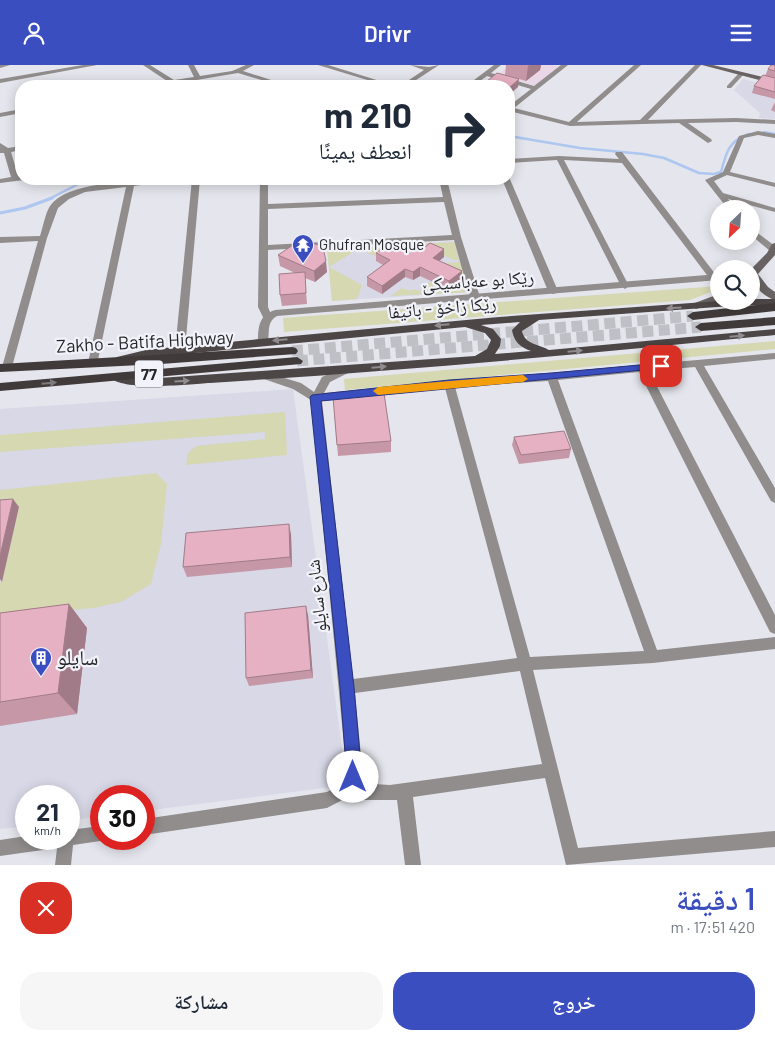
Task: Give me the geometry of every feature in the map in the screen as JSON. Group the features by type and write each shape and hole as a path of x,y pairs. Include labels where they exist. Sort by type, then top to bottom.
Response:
{"highway":[{"path":"695,311 775,307"},
{"path":"700,327 775,321"},
{"name":"Zakho - Batifa Highway","path":"4,367 294,356"},
{"name":"Zakho - Batifa Highway","path":"0,387 116,377 294,356"}],"main road":[{"path":"710,65 775,82"},
{"path":"760,266 774,251"},
{"path":"760,284 775,297"},
{"path":"695,311 710,302"},
{"name":"رێکا زاخۆ - باتیفا","path":"114,362 146,354 180,350 464,323 541,317 695,311 737,302 775,302"},
{"path":"541,317 519,327 517,330 518,338 526,345 556,353"},
{"path":"464,323 489,331 496,339 495,348 487,355 474,359"},
{"path":"116,377 145,383 265,376 556,353 773,333"}],"street":[{"path":"0,66 7,65"},
{"path":"0,81 78,66 94,65"},
{"path":"146,65 170,80"},
{"path":"191,65 198,78"},
{"path":"191,80 238,71 251,65"},
{"path":"321,65 373,80"},
{"path":"414,65 429,69"},
{"path":"412,80 436,65"},
{"path":"478,80 498,65"},
{"path":"515,104 565,65"},
{"path":"570,124 638,65"},
{"path":"642,122 698,65"},
{"path":"238,71 267,80"},
{"path":"486,74 507,80"},
{"path":"729,87 741,74"},
{"path":"515,82 535,88"},
{"path":"515,111 570,124 736,119 775,121"},
{"path":"0,115 15,112"},
{"path":"680,121 708,141"},
{"path":"726,173 741,137 758,133 775,136"},
{"path":"0,145 15,173"},
{"path":"515,161 620,157 710,270"},
{"path":"559,158 625,286"},
{"path":"725,200 709,180 726,173 775,185"},
{"path":"0,181 15,179"},
{"path":"4,367 54,207 61,200 78,192 119,185"},
{"path":"93,363 131,185"},
{"path":"180,350 195,185"},
{"path":"263,342 263,322 268,317 263,307 264,185"},
{"path":"444,185 456,237 475,297"},
{"path":"509,185 553,291"},
{"path":"720,194 775,210"},
{"path":"264,207 448,199"},
{"path":"264,247 456,237"},
{"path":"0,240 43,238"},
{"path":"760,238 774,251"},
{"name":"رێكا بو عه‌باسيكێ","path":"268,317 280,312 625,286 710,278"},
{"path":"265,376 297,386 316,397 775,356"},
{"path":"698,362 775,498"},
{"path":"642,368 775,628"},
{"path":"316,397 326,380 346,370"},
{"path":"552,377 653,657"},
{"path":"449,384 525,664 573,861 775,839"},
{"name":"شارع سايلو","path":"316,397 354,766 353,777 347,789"},
{"path":"347,687 525,664 653,657 775,643"},
{"path":"155,825 327,800 338,797 347,789 376,793 404,791 550,770"},
{"path":"404,791 413,865"},
{"path":"0,848 15,846"},
{"path":"63,865 65,850"}],"shaded area":[{"path":"510,65 553,65 560,67 537,86 497,75"},
{"path":"743,79 775,87 775,119 759,118 760,113 734,90"},
{"path":"455,241 470,292 332,301 327,249"},
{"path":"293,389 347,785 155,810 155,785 90,785 90,818 80,819 80,785 15,785 15,827 0,829 0,409"}],"green space":[{"path":"454,242 459,260 454,260 430,250 378,257 358,249 329,267 362,285 357,299 332,301 327,249"},
{"path":"461,262 470,292 391,296 402,288 410,291 413,289 419,291 430,282 449,290 464,279 437,267 447,263"},
{"path":"710,287 710,292 690,300 284,332 283,318"},
{"path":"775,341 775,349 345,390 344,379"},
{"path":"285,412 287,455 186,465 188,453 196,446 265,439 265,432 0,452 0,435"},
{"path":"156,473 167,484 161,544 151,584 121,602 93,608 0,617 0,582 2,581 19,507 0,509 0,490"}],"building":[{"path":"771,65 775,65 775,71 768,69"},
{"path":"497,73 519,79 515,83 515,80 488,80"},
{"path":"763,75 775,78 775,92 754,86"},
{"path":"302,239 323,247 326,261 314,271 278,255"},
{"path":"430,243 444,249 433,258 462,271 449,281 420,267 413,272 405,269 382,286 367,277 390,260 376,253 387,244 400,250 413,247 421,250"},
{"path":"305,272 306,293 280,295 279,274"},
{"path":"384,393 391,441 337,445 333,397"},
{"path":"564,431 571,449 521,455 514,437"},
{"path":"13,499 0,556 0,500"},
{"path":"289,524 290,557 183,567 186,533"},
{"path":"69,604 58,693 0,702 0,613"},
{"path":"306,606 311,670 246,678 245,613"}],"waterway":[{"path":"764,132 775,134"},
{"path":"515,137 580,148 643,154 664,158 699,173 714,174 721,172 729,148 737,140 749,134"},
{"path":"49,199 76,185"},
{"path":"0,213 25,208 52,198"}],"tunnel":[{"path":"292,351 693,316"},
{"path":"297,361 701,327"}],"slow traffic":[{"path":"378,391 523,379"}],"place":[{"name":"Ghufran Mosque","path":"303,264"},
{"name":"سايلو","path":"41,677"}],"route":[{"path":"353,777 354,766 347,687 316,397 661,366"}]}
